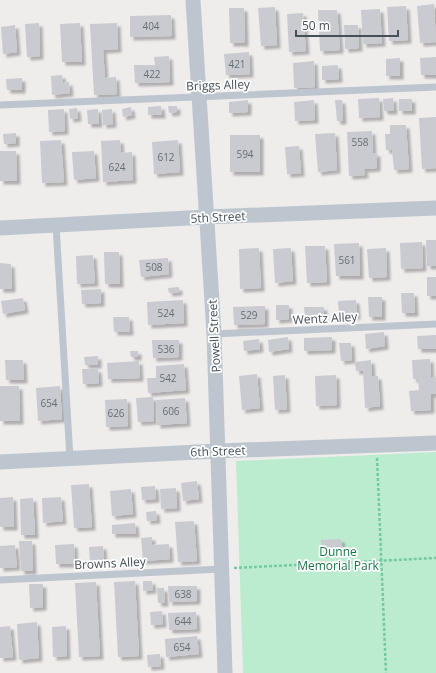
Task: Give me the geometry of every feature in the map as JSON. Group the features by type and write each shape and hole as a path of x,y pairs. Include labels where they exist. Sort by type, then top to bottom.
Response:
{"street":[{"name":"Powell Street","path":"193,0 214,334 225,673"},
{"name":"5th Street","path":"0,228 207,217 436,208"},
{"name":"6th Street","path":"0,462 218,451 436,443"}],"lane":[{"name":"Briggs Alley","path":"0,105 436,87"},
{"path":"56,225 70,458"},
{"name":"Wentz Alley","path":"214,334 436,324"},
{"name":"Browns Alley","path":"0,580 222,569"}],"path":[{"path":"376,446 386,673"},
{"path":"222,569 436,558"}],"green space":[{"name":"Dunne Memorial Park","path":"436,452 436,673 243,673 236,461"}],"building":[{"path":"434,4 436,42 420,43 417,6"},
{"path":"406,6 408,40 389,41 387,7"},
{"path":"275,7 277,45 261,46 258,8"},
{"path":"229,8 244,8 245,43 230,43"},
{"path":"380,9 382,43 363,44 361,10"},
{"path":"318,10 337,10 340,50 320,51"},
{"path":"303,13 306,51 289,52 287,14"},
{"path":"171,15 172,36 130,37 130,16"},
{"path":"39,23 40,56 27,57 25,24"},
{"path":"80,23 82,62 62,62 60,24"},
{"path":"117,23 118,49 103,50 105,78 116,77 117,94 94,95 90,24"},
{"path":"15,25 17,52 3,54 1,27"},
{"path":"344,25 358,25 359,48 345,49"},
{"path":"249,52 250,74 226,75 224,54"},
{"path":"169,56 170,82 135,83 134,65 155,65 154,57"},
{"path":"436,57 436,75 421,75 420,58"},
{"path":"400,58 400,76 386,76 386,59"},
{"path":"314,61 315,87 294,88 293,63"},
{"path":"338,65 339,79 322,80 322,66"},
{"path":"62,75 63,83 69,82 70,93 52,95 51,76"},
{"path":"22,78 22,90 7,90 6,79"},
{"path":"379,98 380,117 359,118 358,99"},
{"path":"393,98 394,111 384,111 383,99"},
{"path":"399,99 412,99 412,111 399,111"},
{"path":"248,100 248,112 229,113 229,102"},
{"path":"314,100 315,120 295,121 294,102"},
{"path":"335,100 342,100 343,121 337,121"},
{"path":"161,106 162,115 148,115 148,107"},
{"path":"168,106 177,106 177,112 169,113"},
{"path":"131,107 132,115 123,117 122,109"},
{"path":"77,108 78,118 70,119 69,109"},
{"path":"64,109 65,131 49,132 48,110"},
{"path":"98,109 99,124 88,124 87,110"},
{"path":"112,109 113,124 103,125 102,110"},
{"path":"436,117 436,168 422,169 419,118"},
{"path":"390,125 406,125 409,169 394,170 392,150 386,150 385,134 390,134"},
{"path":"372,131 373,153 377,153 377,168 364,169 365,175 349,176 347,132"},
{"path":"16,133 16,143 4,144 3,134"},
{"path":"335,133 337,170 318,172 315,134"},
{"path":"230,135 260,135 260,172 230,172"},
{"path":"61,140 64,182 42,183 40,141"},
{"path":"120,140 121,153 132,152 133,180 103,182 101,141"},
{"path":"178,140 180,172 154,174 152,142"},
{"path":"299,146 301,173 287,174 285,147"},
{"path":"0,151 16,151 17,181 0,181"},
{"path":"94,151 96,178 74,180 72,152"},
{"path":"426,240 436,240 436,266 427,266"},
{"path":"422,242 423,268 401,269 400,243"},
{"path":"359,243 360,276 336,276 334,244"},
{"path":"305,246 325,246 327,282 307,283"},
{"path":"259,248 261,288 240,289 239,249"},
{"path":"291,248 293,281 275,283 273,249"},
{"path":"386,248 387,277 369,278 367,249"},
{"path":"104,252 119,252 120,284 105,284"},
{"path":"93,255 95,283 77,284 76,256"},
{"path":"168,258 169,274 141,277 139,260"},
{"path":"0,263 11,264 12,289 0,289"},
{"path":"427,277 436,277 436,296 427,296"},
{"path":"179,287 179,292 169,293 168,288"},
{"path":"101,289 101,303 82,304 81,290"},
{"path":"401,293 414,293 415,313 402,313"},
{"path":"368,297 382,297 382,317 369,317"},
{"path":"23,298 25,310 3,314 1,301"},
{"path":"183,300 184,323 148,325 147,302"},
{"path":"356,300 357,316 339,317 338,301"},
{"path":"276,305 289,305 289,319 276,320"},
{"path":"265,306 265,324 234,325 233,307"},
{"path":"304,307 324,307 324,318 305,318"},
{"path":"113,317 129,317 130,332 114,332"},
{"path":"384,332 385,346 366,349 365,334"},
{"path":"436,335 436,349 418,349 417,336"},
{"path":"288,337 289,349 269,352 268,340"},
{"path":"332,337 332,350 304,351 304,338"},
{"path":"259,339 260,349 244,351 243,341"},
{"path":"152,340 179,340 179,357 153,358"},
{"path":"339,343 351,343 352,360 341,361"},
{"path":"130,351 138,351 138,357 131,357"},
{"path":"98,356 98,365 85,365 84,357"},
{"path":"430,359 431,378 436,377 436,394 431,394 431,410 411,411 409,391 419,390 418,379 413,379 412,360"},
{"path":"5,360 23,360 24,380 6,380"},
{"path":"371,360 372,376 378,376 380,406 365,408 363,371 356,371 355,362"},
{"path":"139,361 140,378 108,379 107,363"},
{"path":"184,364 186,390 148,393 147,378 156,378 156,366"},
{"path":"82,369 98,369 99,383 83,384"},
{"path":"257,374 260,408 242,410 239,376"},
{"path":"285,375 287,409 275,410 273,376"},
{"path":"336,375 337,405 316,406 315,376"},
{"path":"0,386 19,386 20,421 0,421"},
{"path":"60,386 62,419 38,421 36,388"},
{"path":"153,397 154,421 138,422 136,398"},
{"path":"185,398 187,423 157,425 156,400"},
{"path":"127,399 128,426 106,427 105,400"},
{"path":"197,481 199,499 183,501 181,483"},
{"path":"89,484 92,527 74,528 71,485"},
{"path":"155,486 156,499 142,500 141,487"},
{"path":"176,488 177,508 161,509 160,489"},
{"path":"131,489 133,514 112,516 110,491"},
{"path":"13,497 14,527 0,527 0,498"},
{"path":"61,497 63,521 43,523 42,498"},
{"path":"33,498 35,535 21,535 20,499"},
{"path":"156,511 157,520 147,521 146,512"},
{"path":"194,521 197,561 178,562 175,522"},
{"path":"135,523 136,534 112,534 112,525"},
{"path":"152,537 152,545 169,544 170,559 143,561 141,538"},
{"path":"341,539 343,551 322,553 321,540"},
{"path":"19,541 32,541 33,571 21,571"},
{"path":"74,544 75,564 56,564 55,545"},
{"path":"15,545 17,567 0,568 0,546"},
{"path":"103,546 104,562 90,563 89,547"},
{"path":"135,581 139,656 118,657 114,582"},
{"path":"143,581 152,581 153,590 143,591"},
{"path":"96,582 100,656 79,657 75,583"},
{"path":"29,584 43,584 43,607 30,608"},
{"path":"168,586 197,586 197,601 169,602"},
{"path":"157,588 164,588 165,603 158,603"},
{"path":"162,611 163,624 151,625 150,612"},
{"path":"196,612 197,629 169,630 168,613"},
{"path":"37,622 39,658 19,660 17,624"},
{"path":"10,626 13,657 0,658 0,627"},
{"path":"66,626 67,656 53,657 52,627"},
{"path":"197,636 199,654 166,657 165,639"},
{"path":"160,654 161,666 148,667 147,655"}]}
